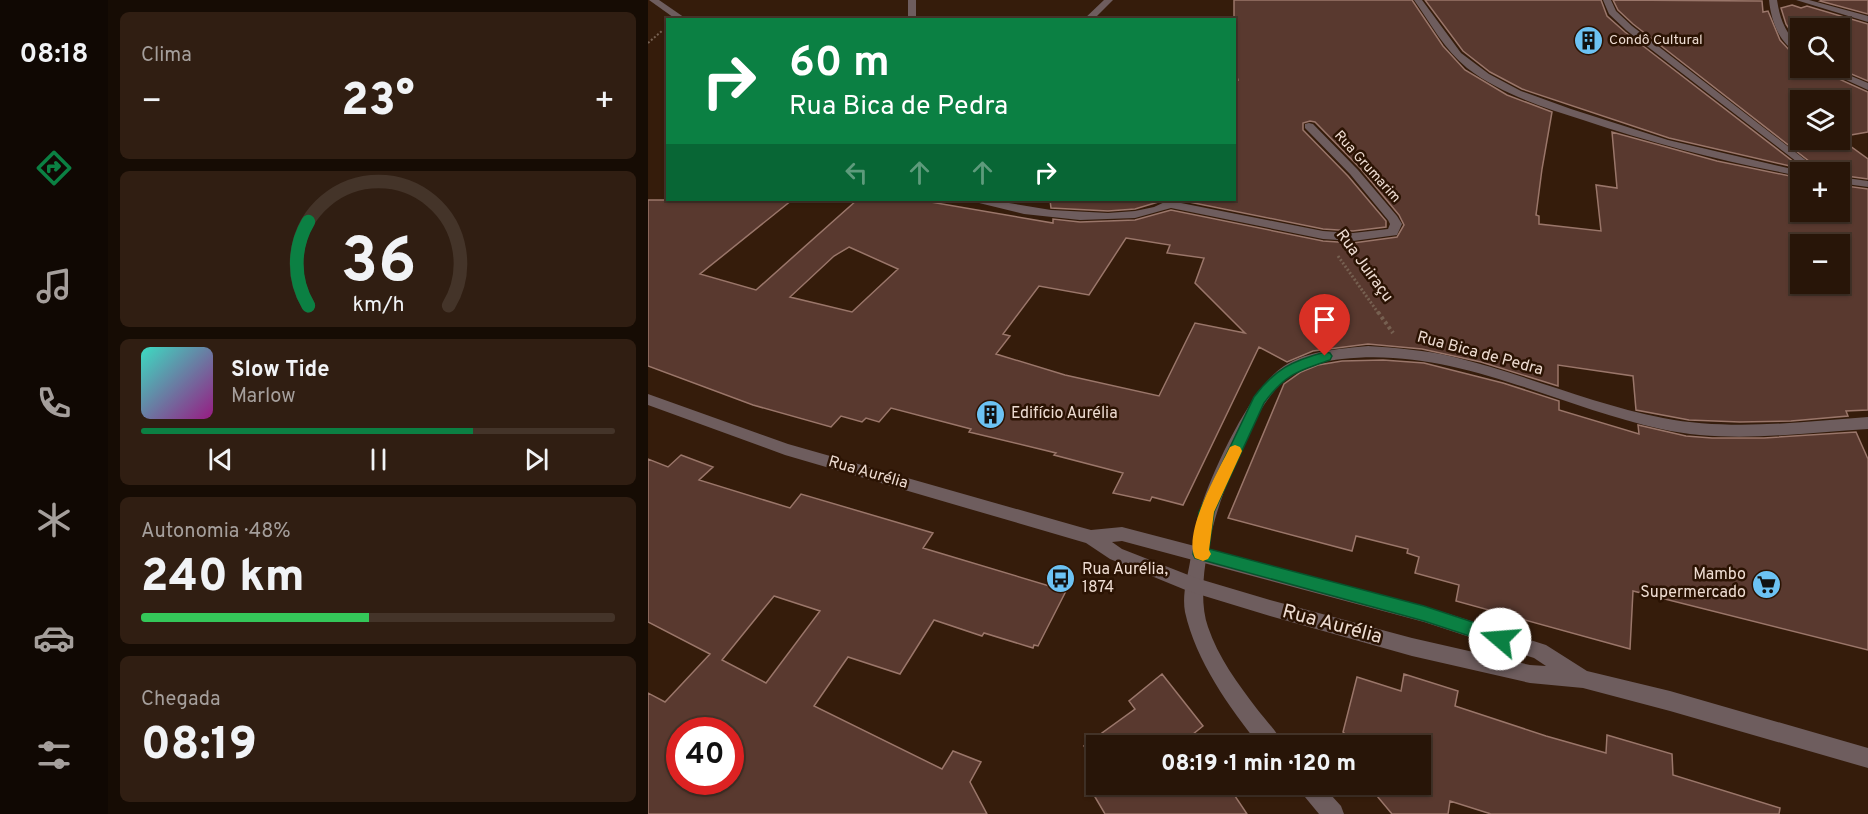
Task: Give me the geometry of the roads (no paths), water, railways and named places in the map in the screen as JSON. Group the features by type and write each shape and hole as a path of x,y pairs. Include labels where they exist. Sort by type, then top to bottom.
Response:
{"street":[{"path":"653,0 681,18"},
{"path":"912,0 912,18"},
{"path":"1090,18 1109,0"},
{"path":"1418,0 1457,54 1479,72 1511,89 1629,132 1695,150 1790,171"},
{"path":"1607,0 1612,12 1629,27 1803,162"},
{"path":"1773,0 1777,25 1790,43"},
{"path":"1800,0 1868,19"},
{"path":"1848,78 1868,87"},
{"name":"Rua Grumarim","path":"1309,126 1354,172 1396,224 1393,232 1386,234 1353,237 1323,235"},
{"path":"1850,182 1868,184"},
{"path":"983,201 1026,211 1074,216 1111,216 1174,202"},
{"name":"Rua Juiraçu","path":"1174,202 1323,235"},
{"name":"Rua Bica de Pedra","path":"1265,735 1245,712 1209,650 1194,611 1194,585 1201,554 1206,512 1258,400 1271,383 1290,369 1311,360 1340,353 1381,350 1446,360 1617,413 1664,424 1715,430 1868,423"},
{"name":"Rua Aurélia","path":"648,399 785,449 1091,537 1116,554 1194,585 1412,647 1530,674 1583,679 1670,701 1868,758"},
{"name":"Rua Aurélia","path":"1091,537 1122,534 1424,614 1539,651 1583,679"},
{"path":"1317,795 1333,814"}],"place":[{"name":"Condô Cultural","path":"1588,40"},
{"name":"Edifício Aurélia","path":"990,414"},
{"name":"Rua Aurélia, 1874","path":"1061,579"},
{"name":"Mambo Supermercado","path":"1767,584"}]}
